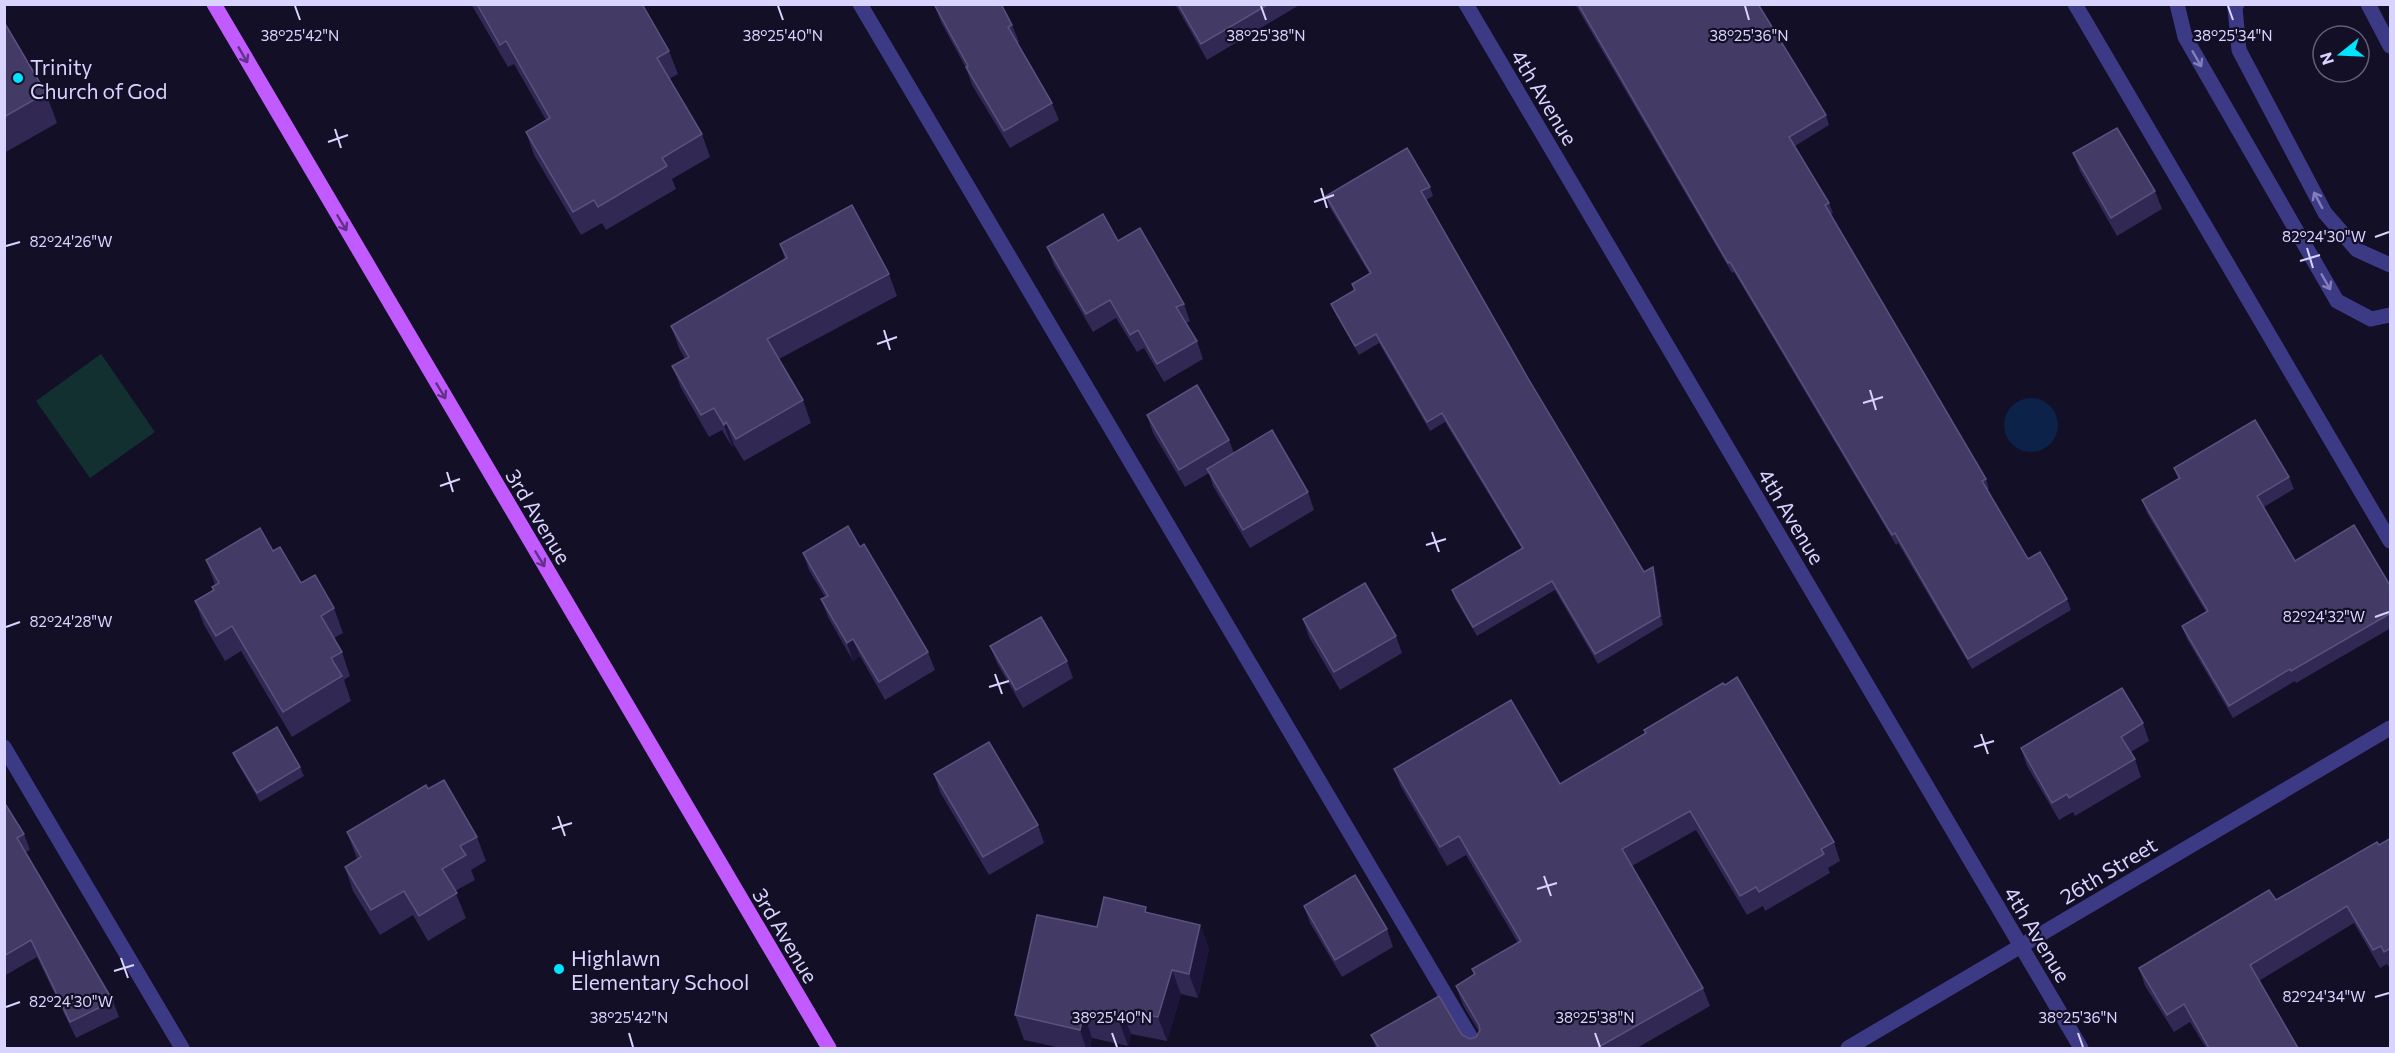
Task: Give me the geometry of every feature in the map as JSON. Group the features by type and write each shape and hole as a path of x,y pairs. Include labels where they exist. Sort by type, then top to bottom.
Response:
{"main road":[{"name":"3rd Avenue","path":"214,4 829,1048"}],"street":[{"path":"860,4 1477,1048"},
{"name":"4th Avenue","path":"1466,4 2081,1048"},
{"path":"2075,4 2391,541"},
{"path":"2176,4 2185,37 2337,301 2371,320 2391,315"},
{"path":"2237,4 2235,8 2239,50 2325,213 2357,250 2391,265"},
{"path":"2368,4 2391,46"},
{"name":"26th Street","path":"1848,1048 2391,728"},
{"path":"4,747 182,1048"}],"green space":[{"path":"101,354 155,432 90,478 36,401"}],"water":[{"path":"2031,398 2041,400 2050,406 2056,415 2058,425 2056,435 2050,444 2041,450 2031,452 2021,450 2012,444 2006,435 2004,425 2006,415 2012,406 2021,400"}],"building":[{"path":"477,4 642,4 669,51 657,58 702,134 662,158 667,166 598,207 594,200 573,212 526,132 550,118 506,41 500,45"},
{"path":"934,4 1001,4 1012,25 1008,27 1052,103 1004,131 966,67 968,66"},
{"path":"1178,4 1269,4 1201,44"},
{"path":"1578,4 1758,4 1826,115 1789,137 1829,203 1825,205 1986,479 1982,481 2028,559 2040,552 2067,599 1968,659 1895,533 1892,535 1730,262 1728,263"},
{"path":"4,22 46,93 4,117"},
{"path":"2117,128 2155,191 2111,218 2073,153"},
{"path":"1407,148 1430,187 1421,191 1529,380 1644,572 1653,567 1660,616 1595,654 1552,581 1473,627 1452,590 1523,548 1442,413 1427,422 1376,334 1355,346 1331,304 1355,290 1352,284 1371,273 1326,196"},
{"path":"852,205 889,274 767,339 803,400 736,439 714,408 701,415 672,366 689,357 671,326 787,258 780,244"},
{"path":"1103,214 1118,241 1140,228 1184,304 1176,307 1197,341 1157,364 1138,330 1130,335 1110,300 1086,314 1047,247"},
{"path":"1197,385 1229,440 1179,470 1147,415"},
{"path":"2255,420 2289,477 2257,496 2295,561 2354,525 2391,587 2391,613 2229,706 2182,626 2208,611 2142,500 2180,478 2174,468"},
{"path":"1272,430 1308,492 1243,530 1207,469"},
{"path":"848,526 860,547 864,544 928,652 879,682 853,639 847,643 821,599 828,596 803,553"},
{"path":"260,528 273,551 280,547 301,583 315,575 334,608 321,616 342,652 331,658 342,676 283,712 232,626 216,636 195,601 214,590 212,587 219,583 206,560"},
{"path":"1365,583 1396,636 1334,672 1303,619"},
{"path":"1041,617 1067,661 1016,690 990,646"},
{"path":"1737,677 1834,842 1821,849 1824,854 1759,892 1756,887 1740,896 1690,811 1622,849 1703,988 1597,1048 1379,1048 1371,1035 1439,996 1462,1035 1470,1039 1476,1037 1480,1030 1479,1025 1456,986 1475,974 1472,969 1521,941 1459,836 1440,847 1394,769 1511,700 1560,784 1646,733 1644,730"},
{"path":"2122,688 2143,723 2121,737 2135,759 2069,798 2067,794 2052,803 2021,748"},
{"path":"277,727 300,767 257,793 233,753"},
{"path":"989,742 1038,825 983,857 934,774"},
{"path":"444,780 477,837 460,846 466,855 442,869 457,893 419,916 404,891 371,910 345,867 361,857 347,832 426,785 428,789"},
{"path":"4,802 24,834 17,838 113,1001 70,1022 31,940 4,956"},
{"path":"2391,838 2391,948 2384,952 2381,946 2373,950 2347,906 2250,965 2298,1048 2209,1048 2184,1004 2167,1015 2139,968 2269,890 2276,900 2377,842 2379,845"},
{"path":"1355,875 1387,929 1335,960 1304,906"},
{"path":"1104,897 1146,907 1145,912 1200,925 1189,974 1172,970 1158,1017 1122,1010 1119,1021 1084,1013 1080,1030 1015,1015 1037,915 1097,927"}],"place":[{"name":"Trinity Church of God","path":"18,78"},
{"name":"Highlawn Elementary School","path":"559,969"}]}
